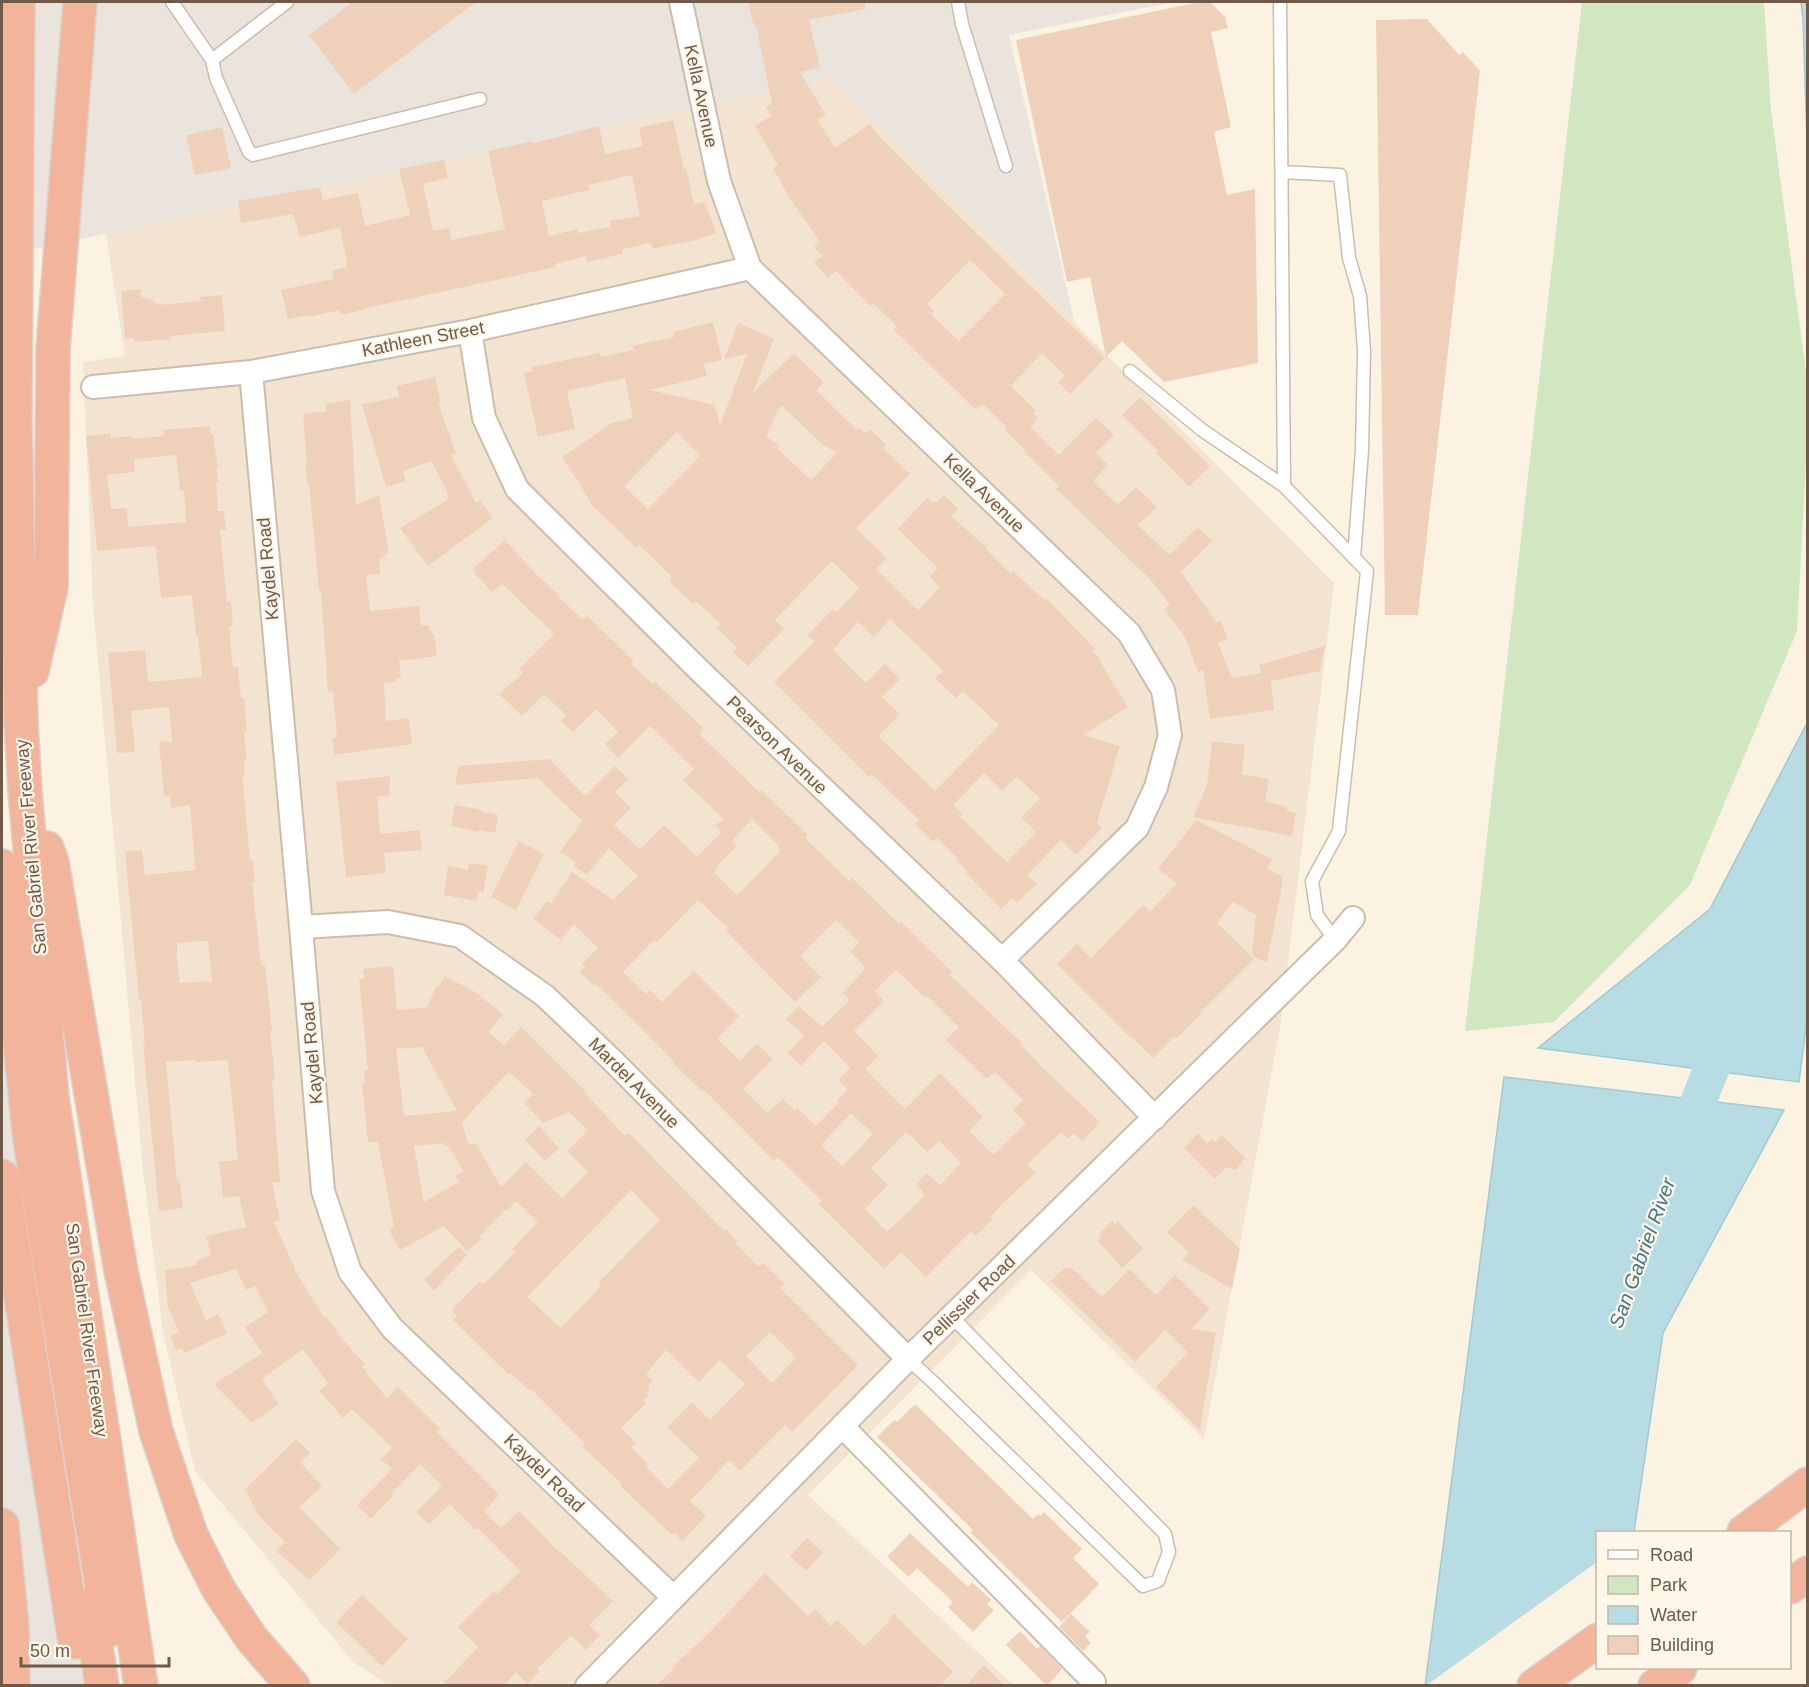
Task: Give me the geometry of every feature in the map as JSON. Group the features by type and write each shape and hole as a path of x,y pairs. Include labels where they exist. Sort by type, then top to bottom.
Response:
{"highway":[{"name":"San Gabriel River Freeway","path":"18,2 15,415 21,722 25,791 52,1096 141,1686"},
{"path":"21,722 51,587 53,350 80,2"},
{"path":"25,791 52,862 121,1271 156,1431 191,1535 219,1590 252,1639 293,1686"},
{"path":"2,866 30,1141 117,1686"},
{"path":"2,1023 102,1686"},
{"path":"2,1176 82,1686"},
{"path":"1747,1531 1808,1484"},
{"path":"2,1525 12,1626 13,1686"},
{"path":"1791,1586 1808,1573"},
{"path":"130,1620 147,1686"},
{"path":"1534,1686 1596,1641"},
{"path":"1655,1686 1679,1669"}],"street":[{"name":"Kella Avenue","path":"681,2 718,181 750,268 1129,633 1163,690 1170,735 1156,787 1137,828 1002,960"},
{"name":"Kathleen Street","path":"93,387 250,372 470,331 750,268"},
{"name":"Pearson Avenue","path":"470,331 484,418 518,489 699,670 1002,960 1155,1118"},
{"name":"Kaydel Road","path":"250,372 323,1191 350,1272 392,1328 673,1597"},
{"name":"Pellissier Road","path":"587,1686 908,1359 1335,940 1353,918"},
{"name":"Mardel Avenue","path":"301,927 388,922 460,936 545,996 615,1062 908,1359"},
{"path":"842,1426 1094,1682"}],"lane":[{"path":"172,2 212,60 216,78 249,152 253,155 480,99"},
{"path":"212,60 287,2"},
{"path":"958,2 962,24 1006,166"},
{"path":"1280,2 1284,486"},
{"path":"1282,172 1340,175 1349,258 1360,296 1364,351 1362,450 1354,558"},
{"path":"1130,372 1202,430 1284,486 1367,571 1339,831 1312,881 1317,915 1335,940"},
{"path":"908,1359 1143,1586 1158,1581 1169,1552 1165,1534 952,1317"}],"shaded area":[{"path":"2,2 1175,2 1009,35 1074,321 831,78 2,256"},
{"path":"831,78 1334,583 1280,1027 1204,1439 1031,1270 808,1495 1013,1685 388,1685 353,1662 195,1471 163,1332 143,1170 93,605 83,362 125,356 106,234"},
{"path":"2,898 107,1685 2,1685"}],"green space":[{"path":"1582,2 1764,2 1771,110 1808,387 1797,631 1690,885 1554,1022 1465,1031"}],"water":[{"path":"1801,2 1808,2 1807,143 1803,19"},
{"path":"1807,723 1808,1012 1799,1082 1538,1048 1710,909"},
{"path":"1504,1077 1784,1110 1663,1333 1634,1531 1596,1531 1596,1669 1599,1669 1614,1685 1425,1686"}],"pier":[{"path":"1596,1563 1596,1669 1620,1669 1618,1686 1427,1685"}],"building":[{"path":"352,2 476,2 354,94 309,35"},
{"path":"748,2 865,2 865,9 809,20 820,68 800,72 826,115 818,120 835,148 870,124 875,132 937,195 1105,358 1070,394 1058,382 1065,376 1042,353 1011,386 1036,411 1033,413 1038,418 1030,427 1059,455 1096,418 1114,435 1096,453 1108,465 1093,481 1118,505 1136,487 1141,491 1157,507 1138,525 1169,555 1198,527 1212,541 1181,572 1217,623 1221,621 1228,639 1218,643 1232,678 1262,673 1259,665 1325,646 1320,671 1271,681 1274,710 1210,719 1203,670 1198,672 1185,637 1164,609 1170,605 1151,580 1056,489 1059,486 1024,451 1005,430 1007,428 983,404 976,410 894,330 897,326 873,303 870,306 837,272 835,271 828,278 814,262 822,256 814,247 820,242 789,197 773,168 778,165 755,126 771,116 766,107 772,103 756,26 754,27","holes":["970,260 1005,294 959,341 931,314 934,311 927,304"]},
{"path":"1200,2 1210,2 1225,17 1228,28 1211,32 1231,127 1214,132 1227,195 1255,189 1258,363 1164,382 1122,341 1106,357 1090,277 1067,282 1016,40"},
{"path":"1427,19 1459,55 1463,52 1480,71 1418,615 1385,615 1376,20"},
{"path":"673,120 694,204 705,202 716,233 701,239 652,249 651,243 622,249 622,254 587,262 586,256 555,264 556,267 341,315 340,310 288,319 281,290 333,279 333,270 347,267 340,228 300,237 293,214 241,223 238,201 320,187 323,200 358,193 365,226 410,215 399,169 444,160 448,178 423,184 433,231 449,228 451,240 505,229 488,151 532,141 533,143 599,126 605,154 643,146 639,128","holes":["632,175 640,216 610,221 611,227 578,233 577,229 549,236 542,201 589,190 588,185"]},
{"path":"222,127 231,168 195,175 186,135"},
{"path":"141,289 141,297 151,299 158,305 201,301 200,297 222,295 225,331 135,342 135,338 125,339 121,291"},
{"path":"713,322 722,360 704,364 707,376 650,390 715,405 720,425 747,354 724,359 738,323 774,339 753,393 794,353 824,382 816,390 857,430 859,427 865,433 870,429 886,445 883,448 910,474 856,528 887,558 876,569 918,610 940,587 930,577 938,568 898,529 927,498 933,503 944,495 958,509 951,516 986,547 1011,574 1013,571 1044,600 1046,598 1095,649 1092,651 1101,660 1100,662 1128,707 1083,735 1120,746 1097,823 1102,828 1076,855 1061,840 1027,875 1037,884 1017,903 1012,898 1001,909 966,873 967,871 958,862 959,860 937,838 933,842 915,824 919,820 872,774 869,777 774,682 814,642 808,635 833,609 837,612 859,588 832,561 775,620 784,629 748,666 733,652 737,648 717,628 720,624 696,601 693,604 669,581 672,578 670,575 639,545 636,548 590,503 562,457 612,423 633,418 625,378 567,391 575,429 538,437 524,373 533,371 532,367 600,353 601,357 634,350 632,346 674,337 674,332","holes":["781,405 821,443 837,453 811,480 778,449 780,447 766,436","677,432 700,456 648,509 624,486","890,619 943,671 935,678 956,698 963,691 999,725 935,791 878,736 900,714 882,697 900,679 885,664 866,683 833,650 858,622 874,637","984,773 1002,791 1017,777 1040,798 1021,817 1036,832 1007,862 960,817 963,815 953,805"]},
{"path":"435,377 441,403 438,403 456,453 451,455 476,503 480,500 493,518 428,566 400,528 449,499 448,493 431,461 403,471 406,481 386,487 362,404 399,397 397,386"},
{"path":"1140,397 1210,466 1189,487 1156,453 1158,451 1122,415"},
{"path":"350,400 356,505 379,495 389,552 379,560 380,574 366,575 370,611 419,606 421,625 428,625 434,634 437,656 399,661 401,678 396,678 396,682 384,683 386,721 409,718 412,744 334,755 333,738 337,738 333,691 328,692 321,590 319,590 305,462 307,462 303,414 326,411 326,404"},
{"path":"210,426 218,469 216,469 218,482 216,483 218,511 224,511 226,530 220,530 227,602 231,601 233,626 229,627 233,667 238,667 247,731 244,732 247,761 244,761 243,783 250,861 253,860 255,882 252,882 261,965 265,965 272,1030 270,1030 275,1080 272,1080 280,1182 272,1182 280,1220 274,1222 294,1269 324,1317 326,1316 343,1340 365,1364 362,1367 366,1373 387,1398 398,1387 440,1429 437,1432 499,1495 484,1512 501,1528 519,1511 560,1553 613,1601 589,1625 600,1635 586,1650 571,1635 537,1669 539,1672 527,1684 516,1672 504,1686 441,1686 478,1647 458,1627 494,1591 497,1594 520,1571 478,1528 476,1530 450,1504 429,1525 416,1512 442,1486 420,1464 371,1519 357,1505 392,1469 381,1459 392,1448 352,1409 343,1418 319,1391 328,1383 303,1349 262,1379 279,1404 252,1423 214,1384 262,1353 245,1327 268,1312 255,1286 246,1290 236,1269 190,1283 206,1320 218,1314 227,1334 184,1353 182,1348 176,1350 170,1336 179,1332 168,1307 165,1270 197,1265 196,1261 211,1255 206,1236 246,1227 239,1196 223,1198 219,1162 238,1160 228,1060 166,1062 177,1181 180,1181 183,1208 159,1211 141,1000 139,1000 125,851 142,850 145,875 195,870 190,805 171,808 170,795 164,796 159,742 172,741 169,707 131,711 135,752 117,753 108,653 145,650 148,682 202,677 192,595 161,598 156,548 153,546 97,551 86,436 110,433 111,438 132,436 132,439 164,436 163,430","holes":["176,455 180,491 184,491 186,522 128,527 127,508 111,509 107,475 135,472 134,459","208,941 212,981 180,983 177,943"]},
{"path":"505,540 583,620 587,616 634,661 631,664 653,684 655,682 704,729 699,734 808,835 805,838 849,881 852,878 899,924 901,922 952,972 949,974 1022,1043 1021,1045 1044,1069 1100,1122 1082,1141 1074,1133 1068,1139 1061,1132 1027,1165 1035,1173 1000,1206 991,1217 993,1219 976,1236 971,1231 926,1277 901,1252 884,1269 819,1204 822,1201 778,1157 774,1161 596,984 594,986 580,972 585,967 582,964 598,948 574,924 561,940 533,919 547,901 551,903 572,872 613,900 638,876 609,848 587,875 574,866 576,863 560,852 582,821 538,778 455,785 459,766 549,759 585,796 615,766 628,779 615,792 631,808 614,825 640,850 664,825 697,857 722,832 715,826 723,819 683,780 694,769 650,726 618,758 605,744 618,732 596,709 573,732 561,721 566,715 544,694 522,716 499,694 523,673 519,669 554,634 502,584 492,592 472,570","holes":["752,819 781,850 737,895 714,872 737,846 732,841","698,900 728,928 726,931 795,1002 821,977 800,956 836,920 859,942 851,952 866,968 843,993 850,1000 822,1027 799,1006 786,1019 804,1036 788,1053 801,1066 824,1041 850,1068 838,1080 848,1090 816,1126 798,1108 795,1111 783,1099 767,1113 743,1089 773,1059 757,1043 740,1061 717,1039 739,1016 694,971 662,1002 650,990 646,994 623,972 654,940 657,942","896,970 959,1027 946,1040 987,1079 995,1072 1023,1100 1013,1110 1026,1123 993,1155 969,1131 983,1117 940,1073 905,1109 865,1069 878,1056 854,1031 884,1001 875,991","851,1113 873,1134 842,1166 821,1145","906,1132 927,1152 939,1141 961,1163 940,1185 927,1173 916,1184 924,1196 887,1232 865,1209 888,1185 871,1168"]},
{"path":"1212,741 1245,745 1242,774 1269,779 1265,801 1287,807 1287,811 1296,813 1292,836 1193,817 1207,785"},
{"path":"390,776 389,795 377,797 380,834 420,830 422,850 384,853 386,873 346,877 336,782"},
{"path":"455,805 498,815 495,833 451,826"},
{"path":"1196,820 1272,859 1267,868 1283,877 1280,896 1267,962 1252,956 1256,915 1233,902 1217,923 1254,959 1177,1038 1175,1036 1153,1058 1057,964 1077,944 1091,958 1143,905 1150,912 1177,883 1158,869"},
{"path":"519,841 544,854 516,910 491,897"},
{"path":"469,863 488,866 483,893 479,890 476,901 444,895 448,866 468,870"},
{"path":"393,966 397,1010 427,1007 437,985 439,986 445,976 475,992 503,1014 489,1032 504,1045 521,1027 586,1092 625,1136 629,1133 724,1231 726,1229 737,1241 735,1243 759,1267 763,1263 784,1283 780,1288 858,1365 792,1432 785,1425 740,1471 729,1460 690,1501 706,1516 682,1541 675,1533 672,1535 620,1485 621,1483 582,1446 585,1444 531,1389 530,1391 511,1373 509,1375 453,1320 457,1316 452,1310 480,1281 483,1285 515,1252 512,1249 538,1222 516,1201 467,1251 444,1226 400,1250 389,1230 394,1227 378,1142 368,1142 362,1083 365,1083 364,1071 368,1070 359,979 364,979 363,969","holes":["422,1047 457,1111 404,1116 396,1049","509,1072 533,1094 524,1103 543,1123 569,1112 588,1130 567,1151 588,1172 562,1198 526,1162 501,1187 476,1144 469,1145 462,1124","444,1143 445,1146 448,1145 463,1171 455,1176 459,1182 424,1202 414,1146","631,1190 660,1220 598,1283 601,1286 561,1328 527,1297","770,1332 796,1358 772,1383 746,1356","666,1350 699,1382 720,1360 745,1384 710,1420 692,1402 667,1427 699,1458 668,1489 645,1466 648,1464 631,1447 636,1443 621,1428 646,1403 643,1400 649,1395 646,1393 653,1381 646,1374"]},
{"path":"539,1126 559,1148 545,1161 525,1140"},
{"path":"1198,1133 1207,1143 1212,1139 1215,1142 1222,1135 1245,1158 1236,1170 1227,1167 1215,1179 1184,1148"},
{"path":"1193,1205 1240,1249 1232,1289 1182,1260 1189,1253 1167,1232"},
{"path":"1112,1221 1115,1225 1118,1221 1143,1249 1122,1268 1097,1240 1101,1236 1099,1234"},
{"path":"459,1247 467,1255 434,1291 424,1279"},
{"path":"1070,1266 1102,1297 1129,1269 1156,1295 1175,1275 1210,1309 1191,1329 1216,1333 1200,1430 1156,1387 1188,1352 1165,1330 1135,1362 1051,1281 1065,1267 1067,1269"},
{"path":"915,1404 1033,1519 1044,1512 1082,1549 1073,1558 1099,1584 1062,1622 970,1532 973,1530 877,1437"},
{"path":"296,1439 310,1453 300,1462 322,1486 299,1507 340,1549 310,1580 276,1551 285,1542 258,1515 245,1489"},
{"path":"910,1533 968,1587 972,1582 991,1600 987,1604 994,1610 973,1632 948,1607 953,1602 917,1568 909,1577 887,1557"},
{"path":"807,1538 823,1553 806,1571 790,1556"},
{"path":"765,1573 808,1616 815,1609 831,1626 837,1619 864,1646 889,1621 893,1613 953,1672 940,1686 656,1686"},
{"path":"362,1595 408,1639 382,1666 336,1622"},
{"path":"1071,1614 1090,1632 1085,1636 1091,1643 1083,1651 1059,1627"},
{"path":"1020,1631 1037,1649 1040,1646 1062,1669 1047,1686 1006,1645"},
{"path":"984,1665 1005,1686 966,1686"}],"waterway":[{"name":"San Gabriel River","path":"1682,1146 1730,1024"}]}
